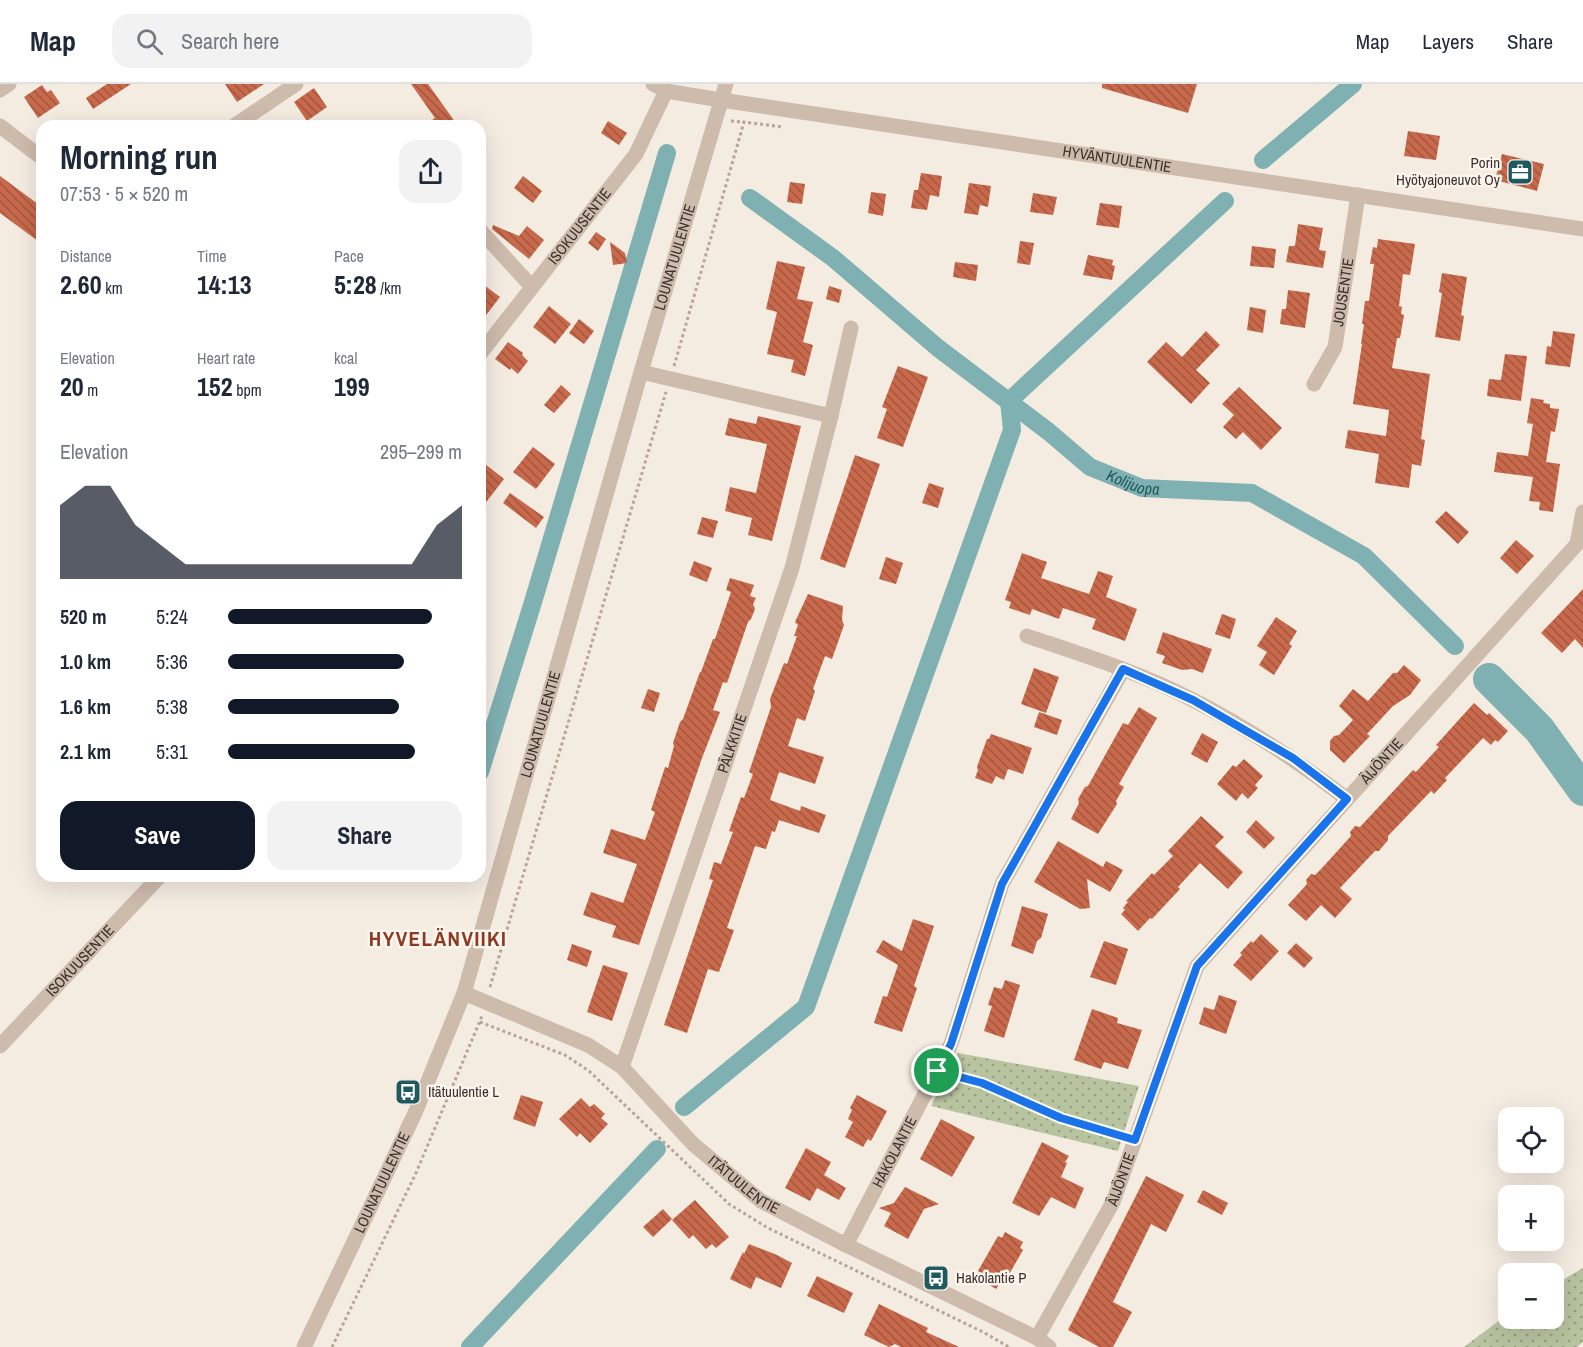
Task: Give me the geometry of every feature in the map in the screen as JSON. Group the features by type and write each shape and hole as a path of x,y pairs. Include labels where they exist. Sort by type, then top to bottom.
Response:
{"street":[{"path":"0,90 9,84"},
{"path":"243,120 297,84"},
{"name":"LOUNATUULENTIE","path":"304,1347 415,1113 464,993 641,372 726,84"},
{"name":"HYVÄNTUULENTIE","path":"660,87 721,100 1583,229"},
{"name":"ISOKUUSENTIE","path":"486,346 636,154 660,87"},
{"path":"0,126 36,153"},
{"name":"JOUSENTIE","path":"1314,384 1335,347 1358,195"},
{"path":"486,237 532,287"},
{"name":"PÄLKKITIE","path":"622,1067 792,568 831,416 850,328"},
{"path":"641,372 831,416"},
{"name":"ÄIJÖNTIE","path":"1043,1342 1113,1202 1197,966 1578,544 1583,512"},
{"path":"1027,636 1123,669 1193,700 1293,758 1347,799"},
{"name":"HAKOLANTIE","path":"846,1245 951,1044 1002,884 1123,669"},
{"name":"ISOKUUSENTIE","path":"0,1046 154,882"},
{"name":"ITÄTUULENTIE","path":"464,993 588,1044 622,1067 693,1144 761,1201 1043,1342"}],"path":[{"path":"332,1347 416,1173 480,1022 744,122 791,128"},
{"path":"937,1071 982,1083 1061,1118 1135,1140"}],"green space":[{"path":"958,1053 1139,1086 1118,1151 931,1106"},
{"path":"1583,1268 1583,1342 1577,1347 1464,1347 1498,1321 1498,1329 1564,1329 1564,1279"}],"building":[{"path":"107,84 131,84 93,109 86,98"},
{"path":"225,84 264,84 237,102"},
{"path":"411,84 428,84 454,120 432,120 435,118"},
{"path":"1102,84 1197,84 1188,113 1102,88"},
{"path":"42,85 47,92 51,90 60,103 38,118 24,97"},
{"path":"314,88 327,107 306,120 294,102"},
{"path":"608,121 627,133 619,145 601,133"},
{"path":"1408,131 1440,136 1436,160 1404,156"},
{"name":"Porin Hyötyajoneuvot Oy","path":"1502,154 1544,164 1537,191 1495,180"},
{"path":"921,173 942,176 939,197 930,195 927,210 911,208 914,190 918,190"},
{"path":"0,176 36,203 36,240 0,213"},
{"path":"523,176 542,191 533,203 514,188"},
{"path":"790,182 805,184 802,204 787,202"},
{"path":"969,183 991,186 988,207 980,205 978,215 964,213"},
{"path":"871,192 886,194 883,216 868,213"},
{"path":"1033,193 1057,197 1053,215 1030,212"},
{"path":"1100,203 1122,206 1119,228 1096,225"},
{"path":"1298,224 1323,228 1319,250 1326,251 1323,268 1286,262 1289,246 1295,246"},
{"path":"493,225 519,236 527,226 544,240 529,259 492,229"},
{"path":"596,232 606,239 598,251 588,243"},
{"path":"1378,239 1415,244 1410,275 1403,274 1399,306 1402,307 1401,314 1404,315 1392,368 1430,374 1421,439 1425,440 1421,466 1412,464 1409,488 1375,483 1379,454 1345,448 1348,430 1386,436 1389,410 1353,404 1362,344 1365,301 1369,301 1374,264 1370,264 1373,247 1377,248"},
{"path":"1020,241 1034,243 1030,265 1017,263"},
{"path":"610,242 625,253 627,263 613,265"},
{"path":"1252,246 1276,249 1274,268 1250,266"},
{"path":"1088,255 1113,260 1112,265 1115,266 1112,280 1083,275"},
{"path":"777,261 805,267 797,299 813,302 803,342 813,345 805,376 791,372 794,360 767,354 777,312 766,309"},
{"path":"955,262 978,265 976,281 953,277"},
{"path":"1442,273 1467,277 1461,315 1464,316 1460,341 1435,337 1442,293 1439,292"},
{"path":"486,286 500,297 486,315"},
{"path":"829,286 842,290 839,303 826,299"},
{"path":"1288,290 1310,293 1305,328 1280,324 1282,309 1286,309"},
{"path":"549,306 571,324 555,344 533,327"},
{"path":"1250,307 1266,310 1263,333 1247,330"},
{"path":"579,319 594,331 584,344 569,333"},
{"path":"1206,331 1220,345 1196,370 1210,383 1191,404 1147,362 1166,342 1182,357"},
{"path":"1553,331 1575,334 1570,367 1545,364 1547,346 1551,347"},
{"path":"508,342 523,353 522,355 528,361 518,374 495,359"},
{"path":"1505,354 1527,356 1521,401 1487,396 1489,379 1501,380"},
{"path":"898,366 928,377 903,447 877,438 887,409 882,407"},
{"path":"561,385 571,394 554,413 544,405"},
{"path":"1239,387 1282,428 1261,450 1243,432 1236,439 1223,427 1234,415 1222,404"},
{"path":"1531,398 1544,400 1543,403 1550,404 1550,408 1559,409 1555,432 1551,431 1546,462 1560,464 1553,512 1539,510 1540,502 1529,501 1533,477 1494,472 1497,452 1528,456 1533,424 1527,423"},
{"path":"758,416 801,426 772,541 748,535 752,518 725,511 730,487 756,493 767,444 725,435 729,418 756,424"},
{"path":"533,447 555,464 536,489 513,472"},
{"path":"855,455 880,464 845,568 820,559"},
{"path":"486,465 504,479 486,502"},
{"path":"929,483 944,488 938,508 922,503"},
{"path":"510,493 544,517 536,528 503,503"},
{"path":"1446,511 1469,532 1458,544 1435,522"},
{"path":"702,517 718,521 713,538 697,534"},
{"path":"1516,540 1534,556 1517,574 1500,558"},
{"path":"1022,553 1047,562 1041,578 1089,594 1098,571 1113,576 1106,597 1137,609 1125,641 1092,629 1096,619 1063,608 1059,619 1032,609 1030,615 1009,608 1011,602 1005,600"},
{"path":"886,557 903,563 896,584 879,579"},
{"path":"694,561 712,568 707,582 689,575"},
{"path":"730,578 754,585 750,596 756,598 753,604 755,609 748,622 727,683 723,682 713,710 720,712 702,758 639,945 612,937 616,926 583,915 591,892 623,903 637,864 603,853 611,829 645,840 655,812 651,810 665,767 668,768 680,722 713,639 715,639 731,592 726,590"},
{"path":"1583,589 1583,648 1575,639 1562,653 1541,633"},
{"path":"808,594 843,606 844,625 832,659 825,656 805,721 797,718 788,746 824,757 815,784 779,772 770,800 800,811 801,806 826,815 819,833 779,820 775,832 772,831 766,849 755,846 727,928 734,930 719,972 708,969 687,1033 664,1025 713,880 709,879 714,862 721,864 733,832 729,831 741,797 744,798 753,774 749,772 771,707 770,699 784,663 787,664 797,636 794,636 798,625 795,622"},
{"path":"1222,614 1236,619 1230,639 1215,634"},
{"path":"1276,617 1297,631 1289,644 1292,646 1274,675 1259,665 1267,652 1257,646"},
{"path":"1163,632 1212,649 1203,673 1192,669 1182,670 1162,663 1165,656 1156,653"},
{"path":"1404,665 1421,680 1410,695 1393,706 1367,734 1370,736 1344,763 1330,750 1330,741 1353,720 1339,706 1353,689 1368,701 1393,673 1397,673"},
{"path":"1034,668 1059,677 1046,713 1021,704"},
{"path":"648,689 660,693 654,712 641,708"},
{"path":"1474,703 1487,715 1489,713 1508,731 1498,742 1495,740 1491,745 1483,738 1445,778 1447,780 1434,794 1431,791 1388,836 1388,840 1379,851 1375,851 1340,888 1352,899 1335,918 1321,905 1306,921 1288,905 1307,884 1306,880 1322,868 1351,836 1350,832 1355,826 1360,827 1413,770 1416,772 1439,747 1436,745"},
{"path":"1139,707 1157,718 1119,784 1124,787 1116,801 1117,804 1098,834 1071,819 1079,803 1078,799 1088,786 1123,723 1128,725"},
{"path":"1039,712 1062,720 1057,735 1034,727"},
{"path":"1202,733 1218,742 1207,763 1191,754"},
{"path":"991,734 1032,748 1023,774 1008,769 1004,780 996,776 992,784 975,778 987,739"},
{"path":"1244,759 1263,776 1255,785 1258,788 1248,799 1242,793 1236,801 1217,784 1233,765 1236,767"},
{"path":"1201,816 1224,837 1215,846 1243,872 1228,889 1200,863 1178,887 1180,889 1138,931 1121,914 1125,910 1123,908 1128,902 1126,901 1152,873 1154,875 1173,856 1168,851"},
{"path":"1256,820 1275,838 1264,849 1246,832"},
{"path":"1058,841 1103,867 1106,861 1123,870 1110,892 1087,879 1090,908 1080,909 1034,882"},
{"path":"1022,906 1048,914 1041,938 1037,941 1033,954 1011,946"},
{"path":"913,919 934,926 914,986 917,988 902,1032 874,1023 883,996 887,997 898,965 876,952 883,940 902,951"},
{"path":"1261,934 1279,951 1251,981 1233,965 1242,955 1240,953"},
{"path":"1104,941 1128,949 1116,985 1090,977"},
{"path":"1296,943 1313,958 1304,968 1287,953"},
{"path":"572,944 592,951 587,967 567,960"},
{"path":"603,965 628,973 612,1021 587,1012"},
{"path":"1005,980 1020,985 1004,1038 984,1031 992,1006 988,1005 994,987 1002,989"},
{"path":"1219,995 1237,1001 1226,1034 1199,1024 1204,1007 1214,1010"},
{"path":"1092,1009 1118,1018 1117,1023 1142,1030 1128,1069 1104,1062 1101,1069 1074,1060"},
{"path":"521,1095 543,1102 535,1127 513,1119"},
{"path":"857,1095 887,1111 871,1141 868,1139 863,1147 845,1137 853,1122 848,1119 852,1110 850,1108"},
{"path":"581,1098 590,1107 594,1104 605,1114 601,1118 608,1124 590,1143 580,1133 577,1137 559,1119"},
{"path":"941,1119 975,1137 952,1177 920,1159"},
{"path":"1042,1142 1069,1156 1061,1177 1084,1188 1075,1209 1051,1197 1039,1216 1012,1203"},
{"path":"806,1148 831,1162 824,1175 846,1188 839,1200 817,1188 810,1201 785,1188"},
{"path":"1146,1176 1184,1195 1166,1232 1151,1224 1113,1302 1132,1312 1113,1347 1099,1347 1068,1330"},
{"path":"905,1187 939,1204 924,1209 908,1239 884,1226 891,1213 879,1208 894,1203"},
{"path":"1203,1190 1228,1203 1222,1215 1197,1202"},
{"path":"695,1200 729,1237 716,1248 712,1244 706,1249 693,1235 689,1239 672,1220"},
{"path":"663,1209 672,1219 653,1237 643,1227"},
{"path":"1005,1232 1023,1242 1020,1248 1023,1250 1003,1285 1000,1283 996,1289 979,1279 982,1273 978,1271 998,1236 1002,1238"},
{"path":"749,1244 792,1263 781,1288 756,1277 751,1289 730,1279"},
{"path":"817,1276 853,1293 844,1313 807,1296"},
{"path":"879,1304 928,1328 926,1332 959,1347 901,1347 895,1344 889,1347 864,1335"}],"waterway":[{"name":"Kolijuopa","path":"1263,160 1353,84"},
{"path":"486,753 667,153"},
{"name":"Kolijuopa","path":"750,198 833,258 938,348 1049,432 1090,467 1142,488 1252,493 1364,556 1455,646"},
{"path":"684,1107 806,1007 1012,430 1009,401 1225,201"},
{"name":"Kolijuopa","path":"1489,679 1539,729 1583,790"},
{"path":"470,1347 657,1149"}],"place":[{"name":"Porin Hyötyajoneuvot Oy","path":"1520,172"},
{"name":"Itätuulentie L","path":"408,1092"},
{"name":"Hakolantie P","path":"936,1278"}],"district":[{"name":"HYVELÄNVIIKI","path":"438,939"}],"route":[{"path":"1123,669 1193,700 1293,758 1347,799 1197,966 1135,1140 1061,1118 982,1083 937,1071 951,1044 1002,884 1123,669"}]}
